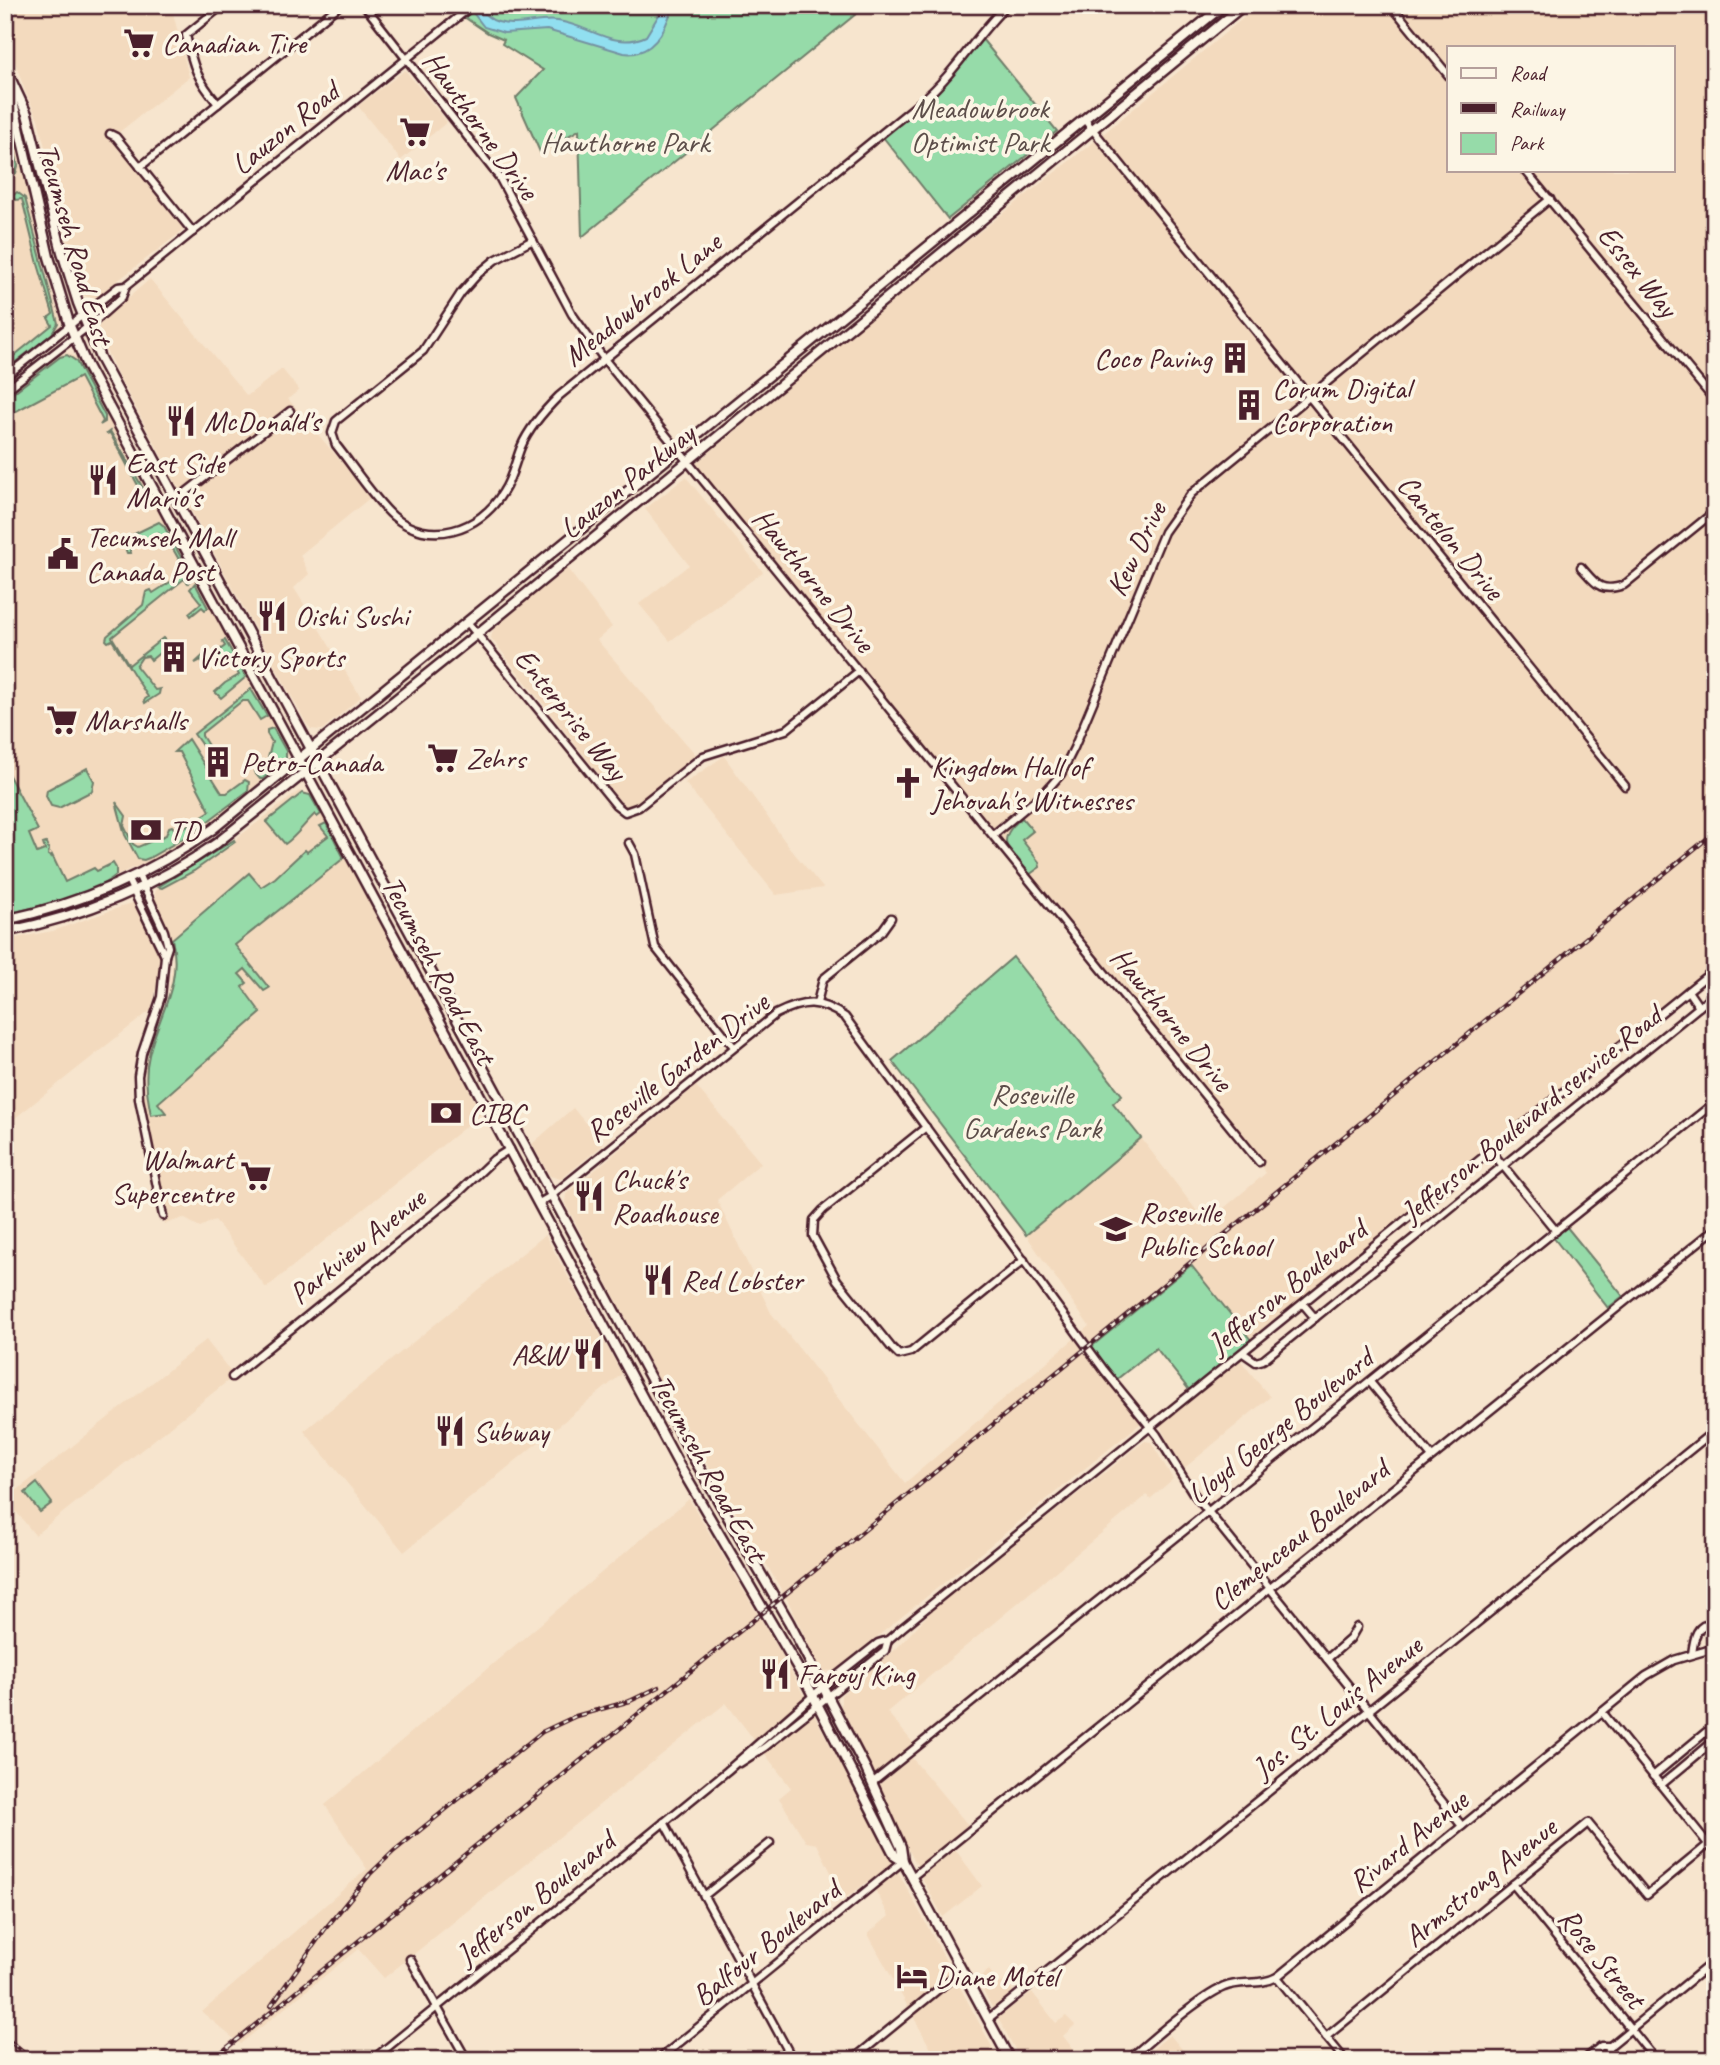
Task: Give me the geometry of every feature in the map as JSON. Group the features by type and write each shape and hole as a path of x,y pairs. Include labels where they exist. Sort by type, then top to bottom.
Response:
{"main road":[{"name":"Lauzon Parkway","path":"5,920 43,912 128,880 213,830 1224,5"},
{"name":"Lauzon Parkway","path":"5,932 51,921 144,888 217,843 477,634 1244,5"},
{"name":"Tecumseh Road East","path":"6,68 27,114 62,252 87,328 100,358 693,1457 789,1622 872,1783 901,1847 903,1861 1010,2060"},
{"name":"Tecumseh Road East","path":"6,68 49,257 70,326 87,366 679,1465 813,1696 895,1856 903,1861"}],"street":[{"path":"218,104 200,82 192,64 186,35 223,5"},
{"path":"139,167 340,5"},
{"name":"Hawthorne Drive","path":"365,5 499,177 572,314 604,359 1259,1162"},
{"name":"Lauzon Road","path":"5,391 87,328 122,297 127,286 473,5"},
{"name":"Meadowbrook Lane","path":"533,240 495,260 478,274 461,293 423,351 336,421 332,433 336,445 392,515 409,527 429,532 454,531 471,525 490,509 503,493 522,445 540,415 559,396 923,100 954,71 982,31 1007,5"},
{"path":"1402,5 1393,8 1447,74"},
{"name":"Cantelon Drive","path":"1084,119 1625,786"},
{"path":"110,134 116,137 193,232"},
{"name":"Essex Way","path":"1527,172 1715,401"},
{"name":"Kew Drive","path":"992,835 1027,808 1061,774 1164,532 1191,494 1550,199"},
{"name":"Lauzon Road","path":"5,377 118,287 127,286"},
{"path":"176,500 290,411"},
{"path":"1581,567 1599,587 1610,590 1624,585 1715,511"},
{"name":"Enterprise Way","path":"468,622 616,805 625,812 639,807 703,756 786,730 859,671"},
{"path":"629,843 635,853 655,947 734,1047"},
{"path":"138,874 164,931 168,947 162,997 142,1053 138,1076 139,1099 163,1216"},
{"path":"128,880 165,956"},
{"path":"817,1003 823,979 881,932 891,918"},
{"name":"Jefferson Boulevard","path":"372,2060 727,1771 823,1687 878,1643 888,1640 1715,969"},
{"path":"1688,991 1699,1007"},
{"name":"Jefferson Boulevard service Road","path":"1243,1353 1256,1362 1263,1360 1715,994"},
{"name":"Roseville Garden Drive","path":"539,1203 776,1014 795,1004 817,1003 831,1008 845,1017 1104,1370 1151,1428"},
{"name":"Lloyd George Boulevard","path":"872,1783 1715,1102"},
{"path":"926,1127 814,1220 813,1236 837,1280 899,1355 911,1352 1024,1260"},
{"name":"Parkview Avenue","path":"232,1377 455,1196 494,1159 510,1149"},
{"path":"1491,1151 1556,1231"},
{"name":"Clemenceau Boulevard","path":"912,1877 1715,1229"},
{"path":"1303,1304 1315,1318"},
{"path":"1370,1382 1432,1457"},
{"path":"1151,1428 1177,1470 1209,1513 1462,1826"},
{"name":"Jos. St. Louis Avenue","path":"988,2020 1715,1430"},
{"path":"1692,1654 1695,1634 1699,1628 1706,1623 1715,1624"},
{"path":"1327,1659 1350,1639 1357,1627"},
{"name":"Jefferson Boulevard","path":"727,1771 765,1747 829,1698 885,1651 888,1640"},
{"name":"Rivard Avenue","path":"1128,2060 1216,1991 1235,1984 1267,1983 1277,1978 1646,1676 1674,1660 1715,1648"},
{"path":"1602,1712 1653,1776 1712,1842"},
{"path":"1653,1776 1706,1732 1712,1732 1715,1739 1661,1785"},
{"path":"664,1822 793,2060"},
{"name":"Armstrong Avenue","path":"1326,2037 1588,1823 1647,1895 1712,1842"},
{"path":"704,1896 770,1843"},
{"name":"Balfour Boulevard","path":"658,2060 903,1861"},
{"name":"Rose Street","path":"1513,1884 1656,2060"},
{"path":"410,1959 467,2060"},
{"path":"1601,2060 1607,2055 1610,2046 1715,1960"},
{"path":"852,2060 962,1970"},
{"path":"1277,1978 1345,2060"},
{"path":"1584,2060 1601,2046 1610,2046"}],"shaded area":[{"path":"5,5 171,5 189,77 113,137 118,149 148,181 185,229 95,298 87,297 81,292 38,119 25,91 5,32"},
{"path":"1259,5 1715,5 1715,964 1251,1340 1190,1265 1086,1352 1141,1423 836,1670 825,1671 819,1666 788,1601 665,1392 565,1203 566,1194 696,1086 761,1163 717,1200 771,1313 905,1483 1089,1326 1026,1235 1141,1138 1206,1223 1266,1173 692,467 870,318 1091,144"},
{"path":"405,70 447,122 401,160 358,106"},
{"path":"5,96 45,270 61,321 54,335 5,373"},
{"path":"150,279 247,396 282,369 299,390 288,399 371,497 300,555 309,574 294,588 361,697 322,730 311,729 306,723 99,336 99,326 105,318"},
{"path":"69,353 77,358 289,754 284,766 219,818 155,859 116,875 117,871 112,864 65,882 45,850 37,853 29,834 38,830 5,768 5,396 60,354"},
{"path":"686,477 763,572 670,641 639,604 689,565 645,509"},
{"path":"566,567 612,627 597,640 697,756 627,810 491,638 494,626"},
{"path":"724,756 789,847 823,888 776,895 685,783"},
{"path":"299,791 310,794 346,857 353,852 481,1114 266,1288 215,1220 200,1227 183,1218 165,1224 139,1099 145,1097 145,1067 149,1046 168,997 173,963 169,933 155,900 159,885 228,845"},
{"path":"138,901 159,947 162,965 151,1010 5,1126 5,940 53,931"},
{"path":"573,1108 603,1145 561,1179 550,1176 532,1144"},
{"path":"545,1235 622,1374 404,1552 304,1431"},
{"path":"206,1340 234,1376 35,1535 6,1499"},
{"path":"1240,1360 1270,1397 1181,1471 1160,1425"},
{"path":"1145,1441 1151,1442 1173,1479 1150,1499 1147,1495 887,1712 915,1745 876,1777 841,1706 841,1695 897,1648 937,1605"},
{"path":"689,1499 782,1655 999,2060 937,2060 868,1934 889,1916 870,1880 844,1899 817,1844 806,1842 779,1798 791,1788 726,1703 384,1978 358,1949 240,2044 202,2012 367,1869 325,1805"},
{"path":"912,1758 968,1825 919,1869 898,1830 879,1785"},
{"path":"955,1849 982,1886 943,1917 921,1876"},
{"path":"989,1970 1000,1984 1005,1981 1014,1992 993,2009 977,1980"},
{"path":"1032,1992 1056,2023 1066,2016 1075,2025 1063,2036 1082,2060 1021,2060 998,2018"},
{"path":"1170,2035 1191,2060 1140,2060 1161,2042"}],"green space":[{"name":"Hawthorne Park","path":"479,5 867,5 582,237 579,130 540,152 516,98 543,70 502,44 504,40 464,17"},
{"name":"Meadowbrook Optimist Park","path":"982,39 1057,131 948,219 883,137 938,91"},
{"path":"5,103 18,166 13,175 15,169 5,129"},
{"path":"17,192 25,198 58,323 52,334 5,370 5,363 52,325 48,318 53,314 22,199 11,197"},
{"path":"67,355 76,361 105,416 105,422 100,425 103,421 80,377 5,417 5,399 60,357"},
{"path":"110,431 151,502 149,506 110,433 106,434"},
{"path":"159,522 164,526 192,577 188,583 184,579 112,637 129,665 163,638 169,645 151,660 148,656 142,657 136,666 155,690 160,689 159,694 145,703 144,700 148,697 112,640 106,640 107,636 143,605 146,592 151,590 153,593 186,572 165,535 161,538 158,533 130,548 131,553 127,553 124,545 126,538"},
{"path":"195,583 208,608 205,610 202,607 191,616 189,613 201,603 190,589"},
{"path":"225,640 246,677 221,698 215,692 239,675 228,655 206,666 201,660 195,663 207,652 212,656 225,646 222,641"},
{"path":"251,689 267,716 260,720 248,701 242,701 202,733 214,755 210,757 194,734"},
{"path":"273,728 286,751 286,759 260,779 254,772 267,762 272,742 267,730"},
{"path":"188,739 222,793 227,793 245,780 249,782 248,791 191,834 149,858 138,859 125,835 116,802 126,816 124,826 133,844 138,847 166,835 169,827 172,826 177,832 210,811 179,752 174,752"},
{"path":"5,768 38,830 29,834 37,853 45,850 43,844 46,843 48,855 52,855 65,882 94,868 97,871 113,863 116,875 79,894 5,914"},
{"path":"87,768 94,781 92,791 59,808 51,806 46,796 47,790"},
{"path":"302,793 310,795 321,814 317,817 315,814 285,844 266,822"},
{"path":"1022,818 1033,831 1022,840 1040,867 1029,875 1011,853 1006,840 1013,826"},
{"path":"326,823 344,858 235,945 269,988 264,991 245,969 239,974 247,983 242,987 261,1013 158,1103 166,1113 151,1115 147,1062 172,985 175,955 172,939 249,873 261,887 275,878 305,850 307,852 328,836 320,826"},
{"path":"234,840 235,842 194,871 162,888 158,887"},
{"name":"Roseville Gardens Park","path":"1013,957 1122,1095 1113,1103 1141,1138 1026,1235 892,1061"},
{"path":"1566,1226 1623,1296 1608,1308 1553,1237"},
{"path":"1191,1265 1251,1340 1190,1391 1156,1348 1117,1379 1091,1347"},
{"path":"37,1483 52,1503 40,1512 25,1493"}],"water":[{"path":"467,5 477,5 489,17 505,24 558,21 623,41 646,36 665,5 673,5 657,40 643,51 624,53 547,30 504,33 484,27"}],"railway":[{"path":"212,2060 862,1532 1715,832"},
{"path":"271,2006 325,1929 370,1874 394,1851 542,1732 576,1716 630,1701 659,1687"},
{"path":"5,2037 32,2060"}],"place":[{"name":"Canadian Tire","path":"139,43"},
{"name":"Mac's","path":"415,132"},
{"name":"Coco Paving","path":"1235,358"},
{"name":"Corum Digital Corporation","path":"1249,405"},
{"name":"McDonald's","path":"181,421"},
{"name":"East Side Mario's","path":"103,480"},
{"name":"Tecumseh Mall Canada Post","path":"63,554"},
{"name":"Oishi Sushi","path":"272,616"},
{"name":"Victory Sports","path":"174,657"},
{"name":"Marshalls","path":"62,720"},
{"name":"Zehrs","path":"443,758"},
{"name":"Petro-Canada","path":"218,762"},
{"name":"Kingdom Hall of Jehovah's Witnesses","path":"908,783"},
{"name":"TD","path":"146,830"},
{"name":"CIBC","path":"446,1113"},
{"name":"Walmart Supercentre","path":"256,1176"},
{"name":"Chuck's Roadhouse","path":"589,1196"},
{"name":"Roseville Public School","path":"1116,1229"},
{"name":"Red Lobster","path":"658,1280"},
{"name":"A&W","path":"588,1354"},
{"name":"Subway","path":"450,1431"},
{"name":"Farouj King","path":"775,1674"},
{"name":"Diane Motel","path":"912,1976"}]}
